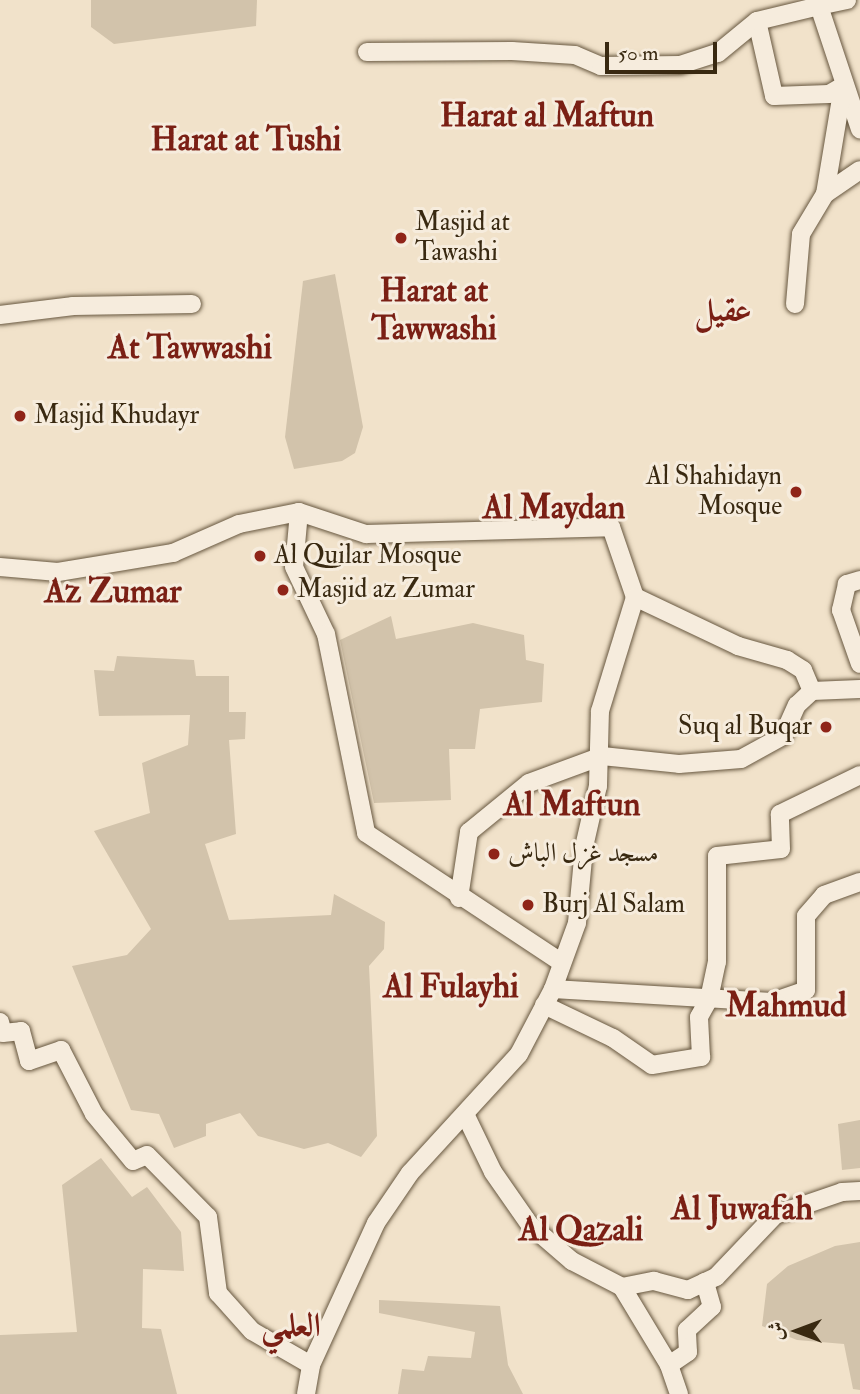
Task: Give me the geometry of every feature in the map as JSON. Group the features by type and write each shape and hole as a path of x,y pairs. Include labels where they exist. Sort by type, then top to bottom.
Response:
{"street":[{"path":"368,52 512,51 575,55 601,66 680,65 718,52 757,20 813,3 847,0"},
{"path":"813,3 860,128"},
{"path":"757,20 774,96 829,94 843,86"},
{"path":"794,304 801,234 825,194 843,86"},
{"path":"825,194 860,170"},
{"path":"0,315 74,306 192,304"},
{"path":"0,567 58,572 173,553 239,524 299,512 366,534 611,527 635,597 600,711 602,756 584,847 577,923 553,989 519,1054 410,1173 376,1223 311,1365 306,1394"},
{"path":"299,512 294,567 326,634 366,833 459,898 561,962"},
{"path":"860,580 847,584 841,610 860,664"},
{"path":"635,597 738,646 787,660 803,670 811,691"},
{"path":"459,898 469,832 529,783 602,756 679,764 741,759 783,736 797,705 811,691 860,689"},
{"path":"544,1005 613,1038 652,1065 701,1057 699,1017 709,999 717,962 717,856 781,849 780,814 860,775"},
{"path":"553,989 772,1002 806,990 806,916 824,895 860,882"},
{"path":"0,1022 3,1033 21,1031 29,1061 61,1050 94,1114 133,1161 147,1155 208,1217 218,1293 252,1331 311,1365"},
{"path":"465,1114 493,1172 530,1225 572,1261 622,1287 669,1365 679,1394"},
{"path":"622,1287 654,1281 688,1290 716,1277 775,1215 842,1192 860,1191"},
{"path":"669,1365 688,1352 687,1330 712,1307 705,1282"}],"shaded area":[{"path":"91,0 257,0 256,26 114,44 91,27"},
{"path":"335,274 363,427 355,453 342,461 294,469 285,437 303,281"},
{"path":"391,616 396,639 473,623 524,635 526,660 544,664 542,702 480,709 475,749 449,749 451,800 374,803 340,640"},
{"path":"117,656 194,660 196,676 229,676 229,712 246,712 245,739 229,740 236,834 205,844 229,920 331,915 334,894 385,922 384,949 369,966 377,1136 361,1157 328,1143 304,1149 258,1136 240,1113 206,1124 206,1136 174,1148 159,1114 131,1110 72,966 127,955 151,929 94,831 150,813 142,763 188,745 190,715 99,716 94,670 114,671"},
{"path":"860,1120 860,1168 842,1170 838,1124"},
{"path":"101,1158 132,1197 147,1187 181,1232 184,1271 143,1269 142,1328 161,1329 177,1394 0,1394 0,1335 77,1332 62,1185"},
{"path":"860,1242 860,1390 853,1389 844,1344 797,1340 762,1326 767,1284 788,1266 835,1246"},
{"path":"379,1300 500,1306 508,1365 523,1394 398,1394 402,1369 424,1371 428,1356 471,1358 475,1332 379,1313"}],"place":[{"name":"Masjid at Tawashi","path":"401,238"},
{"name":"Masjid Khudayr","path":"20,416"},
{"name":"Al Shahidayn Mosque","path":"796,492"},
{"name":"Al Quilar Mosque","path":"260,556"},
{"name":"Masjid az Zumar","path":"283,590"},
{"name":"Suq al Buqar","path":"826,727"},
{"name":"مسجد غزل الباش","path":"494,854"},
{"name":"Burj Al Salam","path":"528,905"}],"district":[{"name":"Harat al Maftun","path":"547,116"},
{"name":"Harat at Tushi","path":"246,140"},
{"name":"Harat at Tawwashi","path":"434,310"},
{"name":"عقيل","path":"723,311"},
{"name":"At Tawwashi","path":"190,348"},
{"name":"Al Maydan","path":"554,508"},
{"name":"Az Zumar","path":"113,592"},
{"name":"Al Maftun","path":"572,805"},
{"name":"Al Fulayhi","path":"451,987"},
{"name":"Mahmud","path":"786,1006"},
{"name":"Al Juwafah","path":"742,1209"},
{"name":"Al Qazali","path":"581,1230"},
{"name":"العلمي","path":"291,1326"}]}
